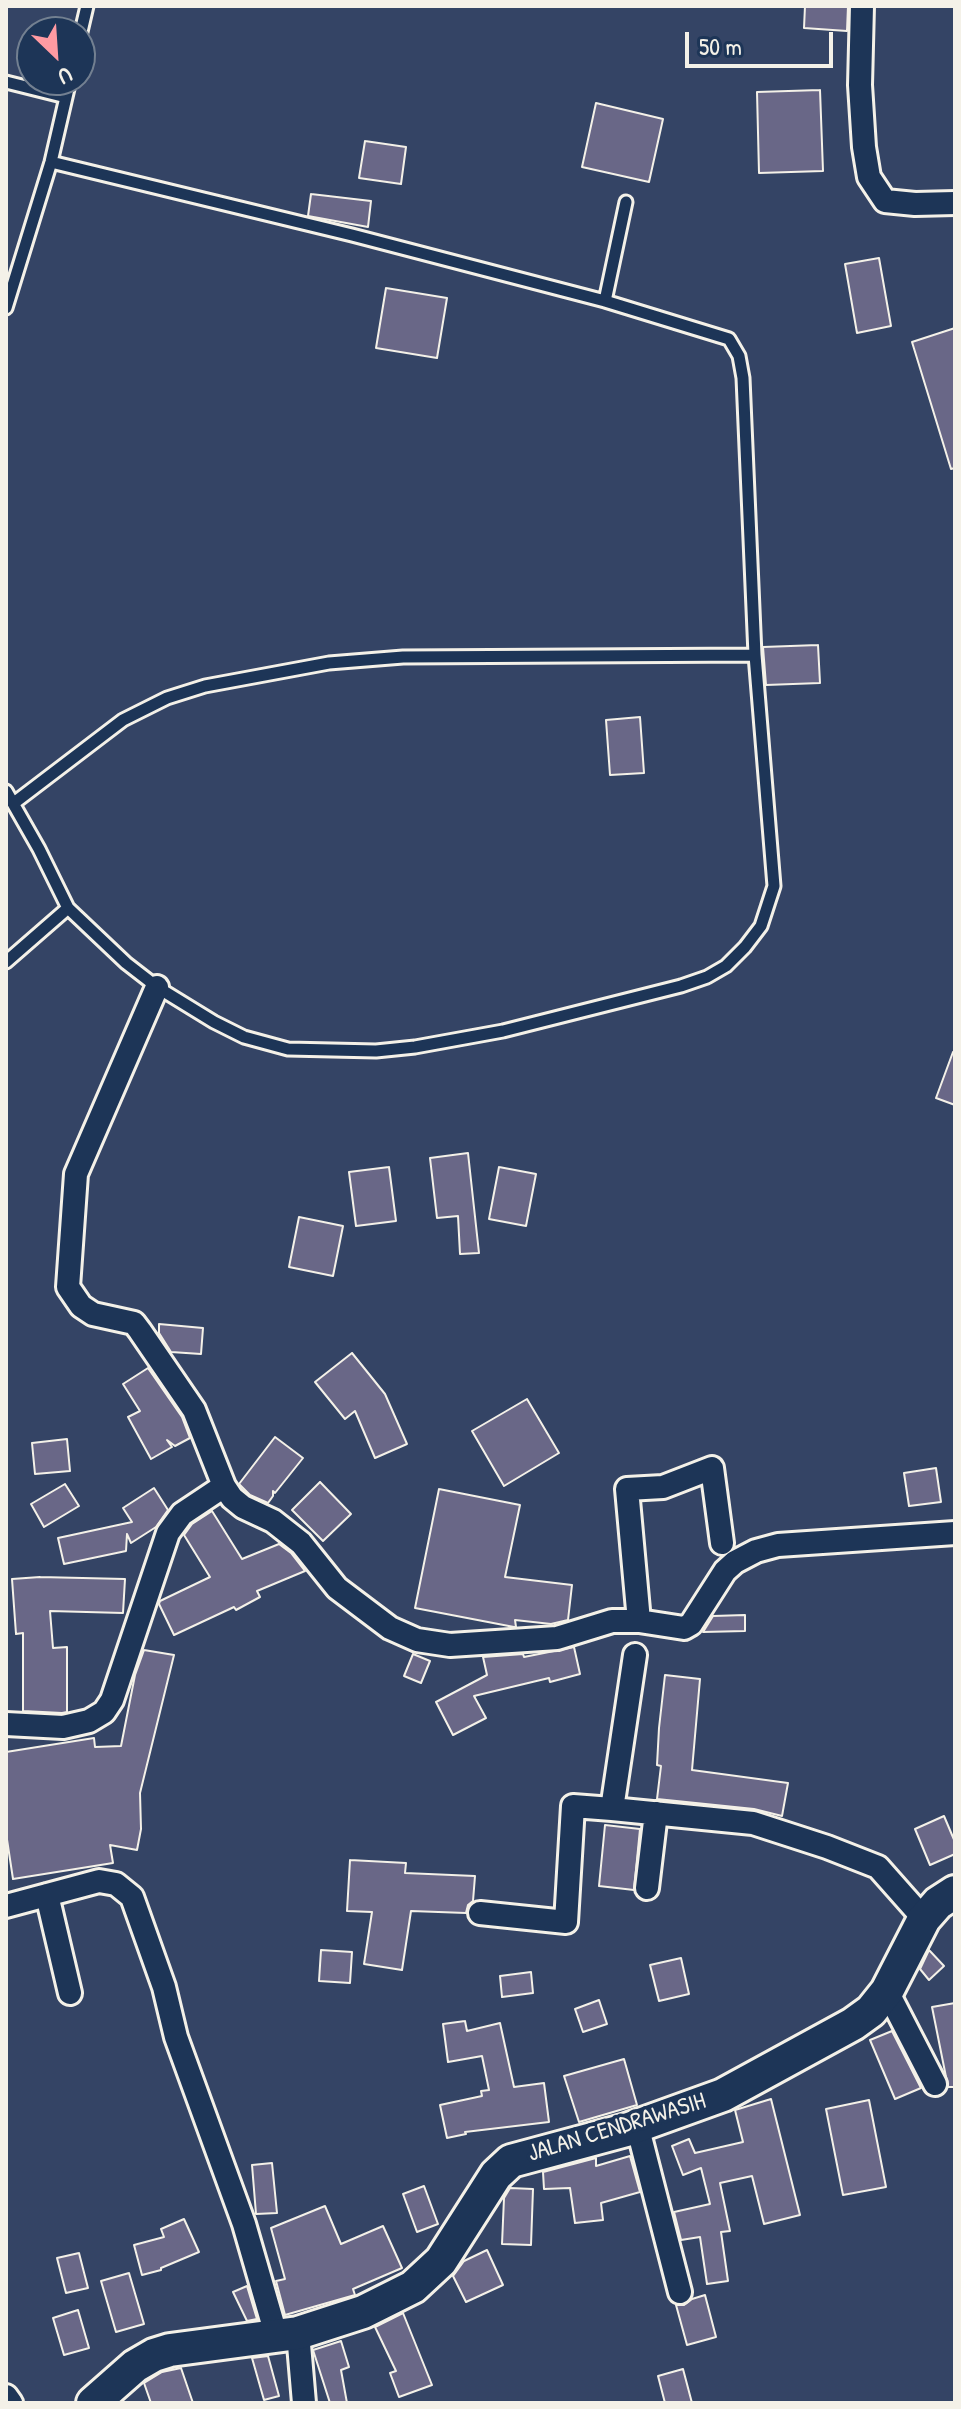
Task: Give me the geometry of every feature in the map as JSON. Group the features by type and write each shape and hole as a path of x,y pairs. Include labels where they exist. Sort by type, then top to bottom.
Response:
{"street":[{"path":"862,6 860,85 869,177 885,201 955,203"},
{"path":"157,987 76,1174 68,1287 81,1306 93,1314 134,1323 194,1410 224,1486 232,1498 243,1507 273,1521 301,1543 337,1588 390,1628 417,1640 450,1645 557,1638 612,1621 639,1621 684,1628 691,1624 725,1571 744,1557 768,1548 955,1533"},
{"path":"639,1621 627,1489 663,1487 712,1468 722,1543"},
{"path":"6,1724 63,1727 89,1721 104,1712 112,1700 168,1533 182,1514 224,1486"},
{"path":"612,1809 635,1655"},
{"path":"480,1913 566,1922 573,1806 753,1823 878,1867 924,1919"},
{"path":"647,1888 656,1813"},
{"path":"6,1906 99,1881 116,1884 132,1897 164,1987 176,2037 287,2336 304,2403"},
{"name":"JALAN CENDRAWASIH","path":"93,2403 135,2366 154,2355 170,2350 287,2336 381,2304 413,2287 456,2240 496,2175 511,2161 637,2125 723,2095 853,2024 871,2011 887,1991 924,1919 938,1903 955,1892"},
{"path":"47,1895 70,1993"},
{"path":"887,1991 935,2084"},
{"path":"637,2125 680,2292"},
{"path":"6,2396 11,2403"}],"lane":[{"path":"6,82 66,97 51,162 6,308"},
{"path":"6,791 68,908 126,963 157,987 244,1037 288,1049 376,1051 415,1047 503,1031 707,977 726,966 761,926 774,886 755,655 743,378 739,356 729,339 605,301 352,235 51,162"},
{"path":"605,301 626,202"},
{"path":"14,803 123,720 167,698 205,686 329,663 403,657 755,655"},
{"path":"6,962 68,908"}],"building":[{"path":"805,6 848,6 847,31 804,28"},
{"path":"820,90 823,171 759,173 757,92"},
{"path":"596,103 663,119 649,182 582,167"},
{"path":"365,141 406,147 401,184 359,178"},
{"path":"311,194 371,201 368,227 308,216"},
{"path":"879,258 891,326 857,333 845,264"},
{"path":"386,288 447,298 437,358 376,348"},
{"path":"955,328 955,468 951,469 912,342"},
{"path":"818,645 820,683 766,685 763,647"},
{"path":"640,717 644,773 610,775 606,720"},
{"path":"955,1052 955,1105 936,1098"},
{"path":"468,1153 479,1253 460,1254 458,1216 437,1218 430,1158"},
{"path":"389,1167 396,1221 356,1226 349,1172"},
{"path":"499,1167 536,1174 526,1226 489,1219"},
{"path":"299,1217 343,1226 333,1276 289,1267"},
{"path":"159,1324 203,1328 201,1354 171,1352 159,1333"},
{"path":"352,1353 385,1394 407,1444 375,1458 355,1411 345,1419 315,1382"},
{"path":"148,1368 182,1417 190,1438 175,1446 167,1440 172,1447 151,1459 128,1417 140,1411 123,1384"},
{"path":"527,1399 559,1453 504,1486 472,1431"},
{"path":"275,1437 303,1458 275,1493 273,1491 268,1503 250,1495 239,1484"},
{"path":"67,1439 70,1471 35,1474 32,1443"},
{"path":"936,1468 941,1502 909,1506 904,1473"},
{"path":"320,1482 351,1514 323,1541 292,1510"},
{"path":"65,1484 79,1506 44,1527 31,1504"},
{"path":"154,1488 168,1510 156,1527 131,1543 127,1534 126,1551 64,1564 58,1538 132,1522 123,1508"},
{"path":"439,1489 520,1505 505,1577 572,1585 568,1620 551,1624 515,1620 514,1627 415,1608"},
{"path":"212,1511 242,1559 279,1544 291,1553 305,1571 257,1591 260,1597 236,1610 234,1607 174,1635 159,1604 210,1577 184,1535 192,1524"},
{"path":"12,1579 125,1579 123,1613 50,1611 53,1648 67,1647 67,1712 62,1713 23,1711 23,1633 16,1634"},
{"path":"745,1615 745,1631 703,1632 713,1616"},
{"path":"574,1647 580,1674 474,1696 486,1718 453,1735 436,1702 487,1675 483,1657 523,1654 524,1657"},
{"path":"144,1650 174,1655 140,1793 141,1829 137,1850 110,1845 113,1863 13,1879 6,1833 6,1752 94,1738 95,1747 121,1746 135,1675"},
{"path":"413,1654 430,1661 421,1683 404,1676"},
{"path":"665,1675 700,1679 692,1770 788,1783 782,1816 754,1809 657,1799 661,1766 657,1765 659,1728"},
{"path":"944,1816 955,1842 955,1854 930,1865 915,1829"},
{"path":"605,1825 640,1829 634,1890 599,1886"},
{"path":"350,1860 406,1863 405,1873 475,1876 473,1901 466,1913 411,1911 402,1970 364,1964 372,1912 347,1911"},
{"path":"321,1950 352,1952 350,1983 319,1981"},
{"path":"929,1950 944,1966 929,1980 920,1969"},
{"path":"681,1958 689,1994 659,2001 650,1965"},
{"path":"531,1972 533,1993 502,1997 500,1976"},
{"path":"599,2000 607,2024 583,2032 575,2009"},
{"path":"955,2003 955,2087 948,2087 932,2007"},
{"path":"465,2021 467,2031 500,2023 514,2087 544,2083 549,2122 465,2132 447,2138 440,2105 482,2096 481,2091 489,2090 482,2056 448,2062 443,2024"},
{"path":"892,2031 921,2088 895,2099 870,2040"},
{"path":"624,2059 637,2105 579,2122 564,2076"},
{"path":"771,2099 800,2215 764,2224 752,2176 720,2183 730,2231 721,2232 728,2281 707,2284 700,2237 681,2240 674,2212 710,2204 701,2168 683,2175 672,2146 689,2139 695,2153 743,2142 735,2110"},
{"path":"869,2100 886,2187 843,2195 826,2109"},
{"path":"630,2156 640,2192 601,2203 603,2220 575,2223 570,2188 544,2189 543,2172 596,2158 596,2166"},
{"path":"272,2163 277,2213 256,2214 252,2165"},
{"path":"424,2186 438,2224 417,2232 403,2194"},
{"path":"510,2188 533,2189 531,2245 502,2244 504,2198"},
{"path":"325,2206 341,2244 383,2226 402,2268 353,2289 355,2295 285,2315 276,2281 285,2279 271,2228"},
{"path":"184,2219 199,2252 161,2270 142,2275 134,2245 164,2237 161,2229"},
{"path":"487,2250 503,2285 466,2302 453,2276 464,2261"},
{"path":"79,2253 88,2288 66,2293 57,2258"},
{"path":"129,2273 144,2324 116,2332 101,2281"},
{"path":"247,2286 257,2319 247,2321 233,2292"},
{"path":"705,2295 716,2337 687,2345 676,2305 684,2305"},
{"path":"78,2310 89,2348 64,2355 53,2318"},
{"path":"403,2313 432,2385 399,2397 390,2373 396,2371 375,2327"},
{"path":"341,2341 349,2367 341,2370 347,2403 330,2403 313,2350"},
{"path":"268,2356 279,2396 264,2400 252,2358"},
{"path":"181,2368 193,2403 151,2403 144,2383 162,2372"},
{"path":"683,2369 692,2403 665,2403 658,2376"}]}
